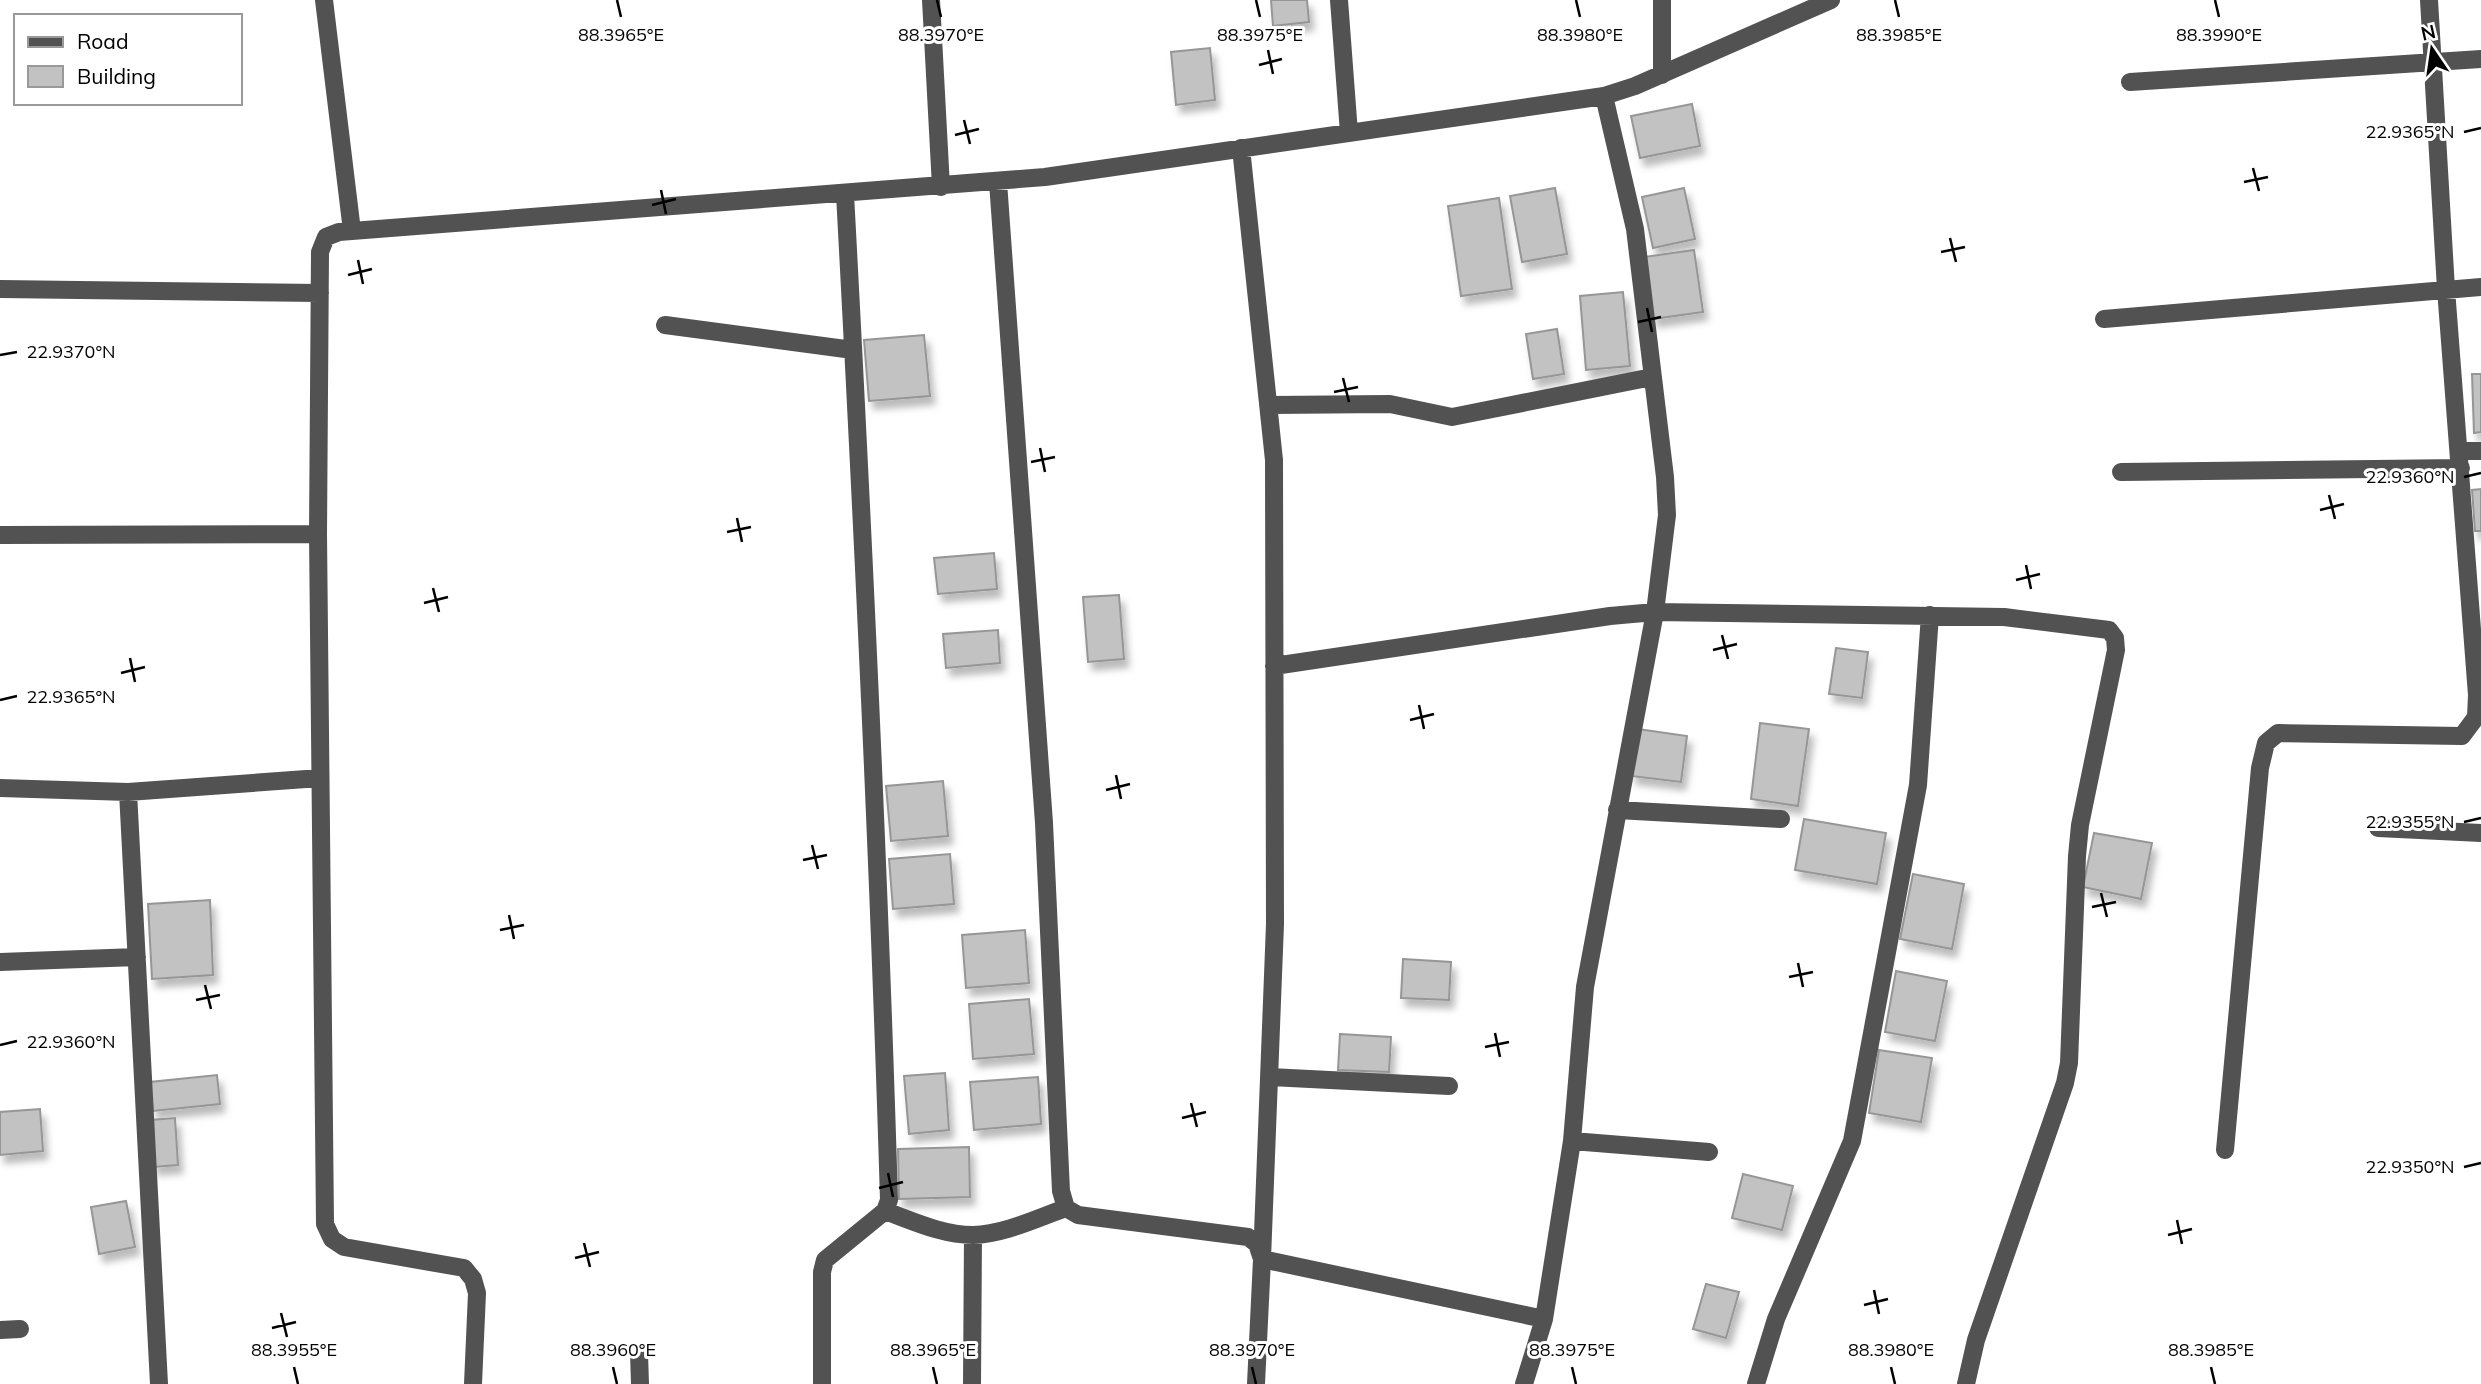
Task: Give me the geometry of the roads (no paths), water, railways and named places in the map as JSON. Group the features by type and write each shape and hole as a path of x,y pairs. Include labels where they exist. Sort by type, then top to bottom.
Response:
{"street":[{"path":"324,0 352,231"},
{"path":"931,0 941,187"},
{"path":"1339,0 1349,133"},
{"path":"1662,0 1662,75"},
{"path":"473,1384 477,1293 473,1279 464,1268 344,1247 332,1239 325,1224 318,534 320,252 326,237 340,232 1045,177 1604,96 1662,75 1831,0"},
{"path":"2225,1150 2260,768 2266,743 2278,733 2462,736 2476,717 2477,695 2446,289 2429,0"},
{"path":"2130,82 2481,59"},
{"path":"1524,1384 1544,1319 1572,1141 1585,987 1655,612 1667,515 1635,229 1604,96"},
{"path":"1241,148 1273,460 1275,923 1255,1384"},
{"path":"998,181 1044,823 1061,1191 1066,1208 1078,1215 1248,1237 1257,1244 1262,1259"},
{"path":"822,1384 822,1272 825,1260 884,1211 889,1200 881,929 845,194"},
{"path":"2104,319 2481,287"},
{"path":"0,289 320,293"},
{"path":"665,326 853,350"},
{"path":"1269,405 1390,404 1452,417 1652,377"},
{"path":"2120,472 2461,459 2481,451"},
{"path":"0,535 318,534"},
{"path":"1274,666 1610,616 1655,612 2004,617 2109,630 2115,638 2116,650 2080,825 2069,1063 2065,1083 1976,1340 1966,1384"},
{"path":"1756,1384 1776,1318 1852,1141 1918,785 1930,615"},
{"path":"0,788 128,792 320,778"},
{"path":"128,792 159,1384"},
{"path":"1617,810 1781,819"},
{"path":"2378,828 2481,833"},
{"path":"0,962 137,957"},
{"path":"1269,1077 1449,1086"},
{"path":"1572,1141 1709,1152"},
{"path":"884,1211 935,1230 973,1235 1003,1230 1066,1208"},
{"path":"972,1384 973,1235"},
{"path":"1262,1259 1544,1319"},
{"path":"0,1330 20,1329"},
{"path":"639,1353 640,1384"}]}
